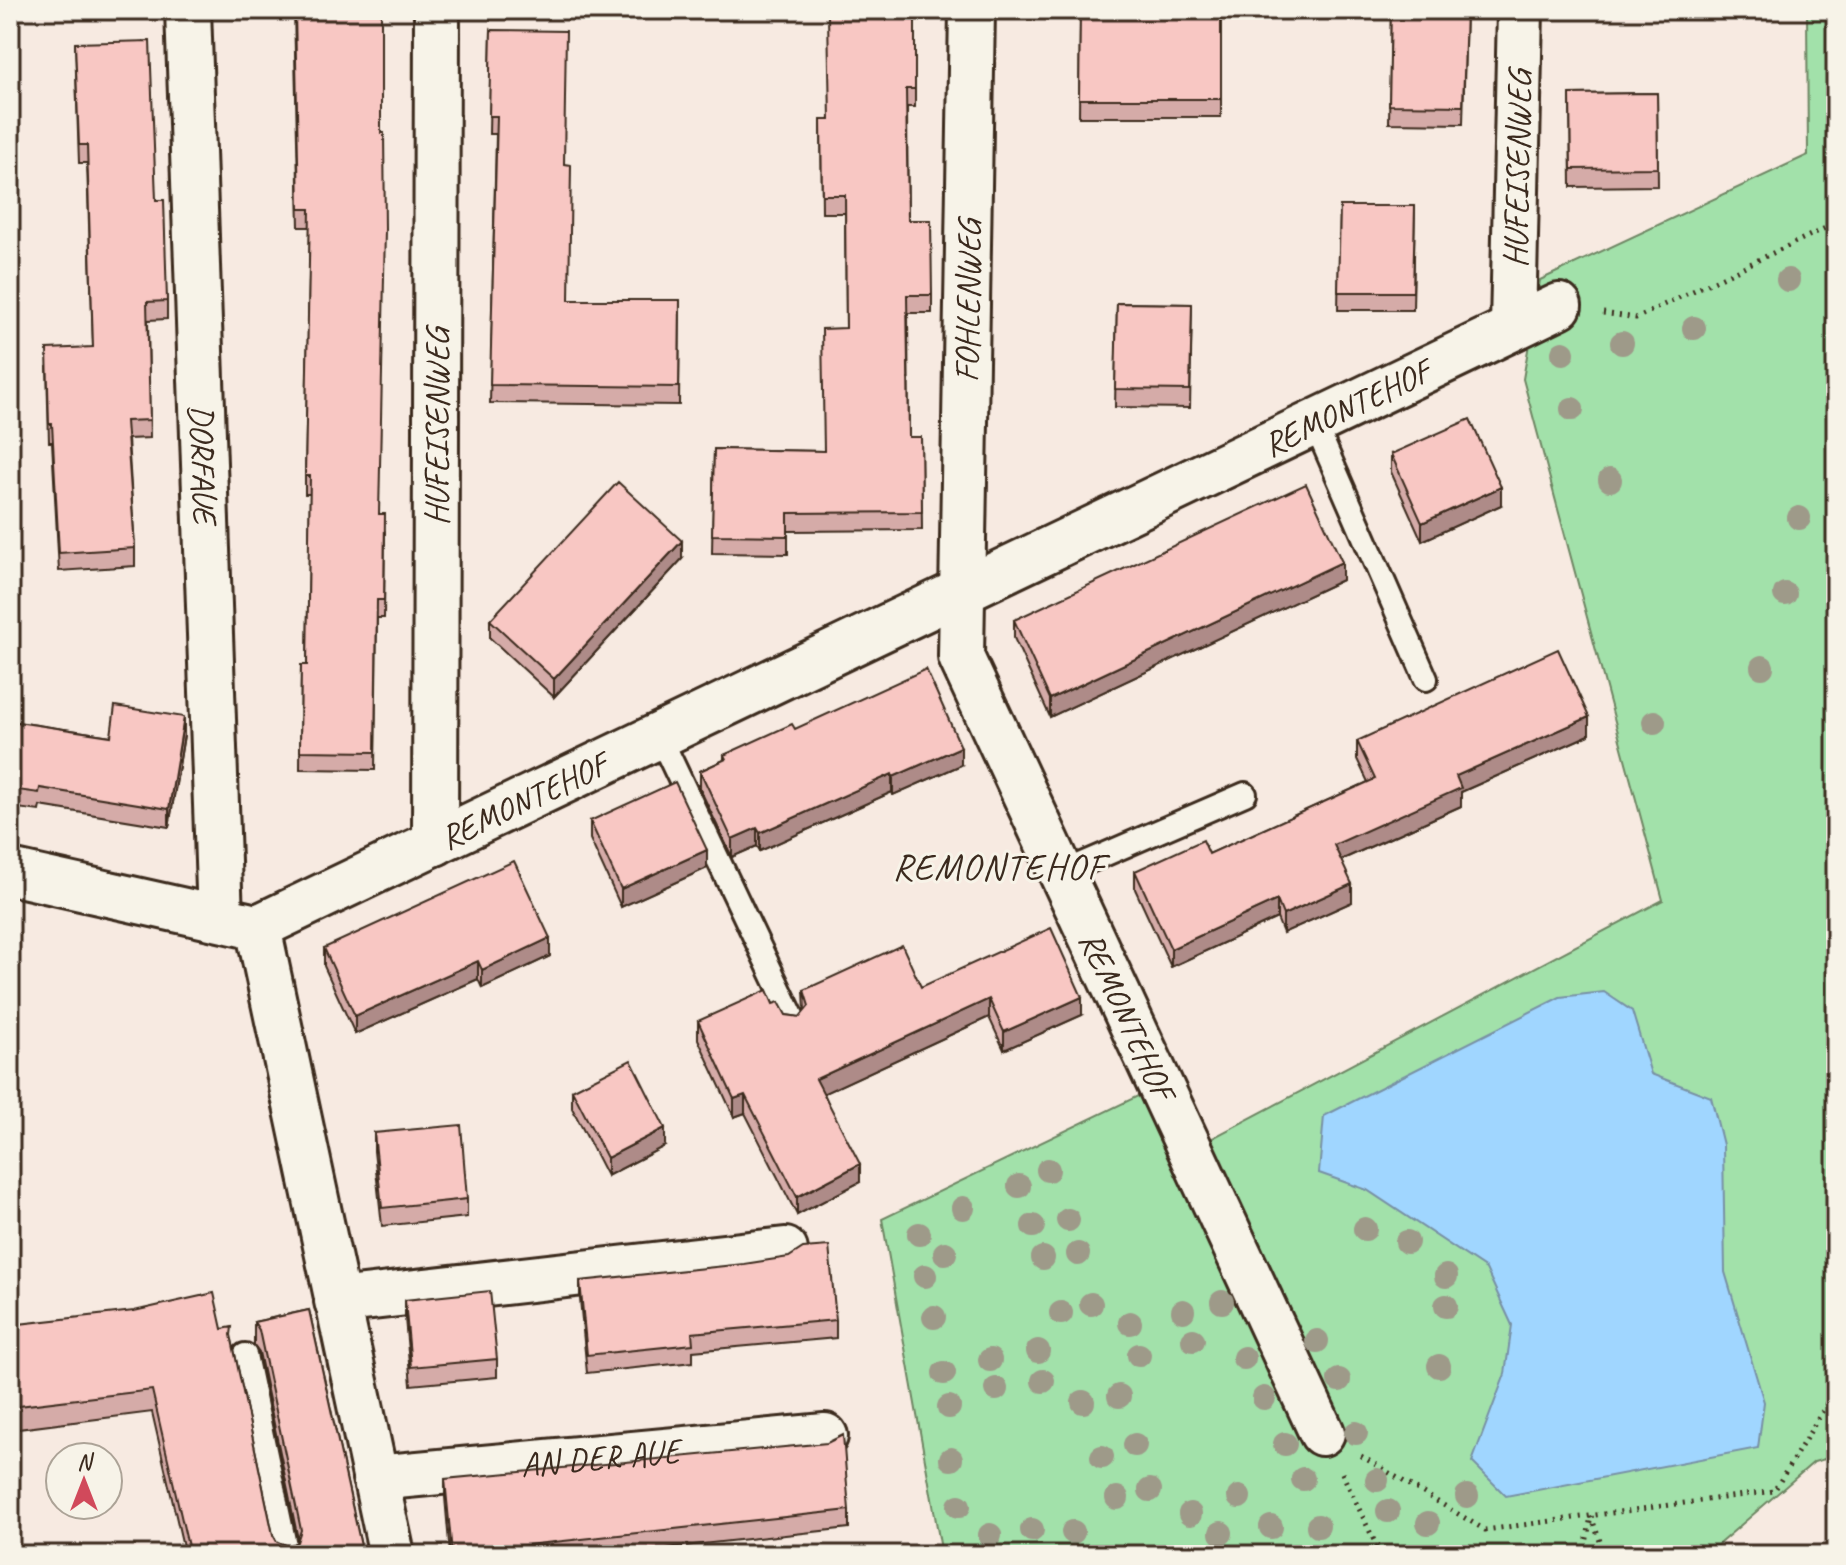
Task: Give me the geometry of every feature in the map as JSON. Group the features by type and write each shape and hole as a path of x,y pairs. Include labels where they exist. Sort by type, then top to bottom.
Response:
{"street":[{"name":"DORFAUE","path":"188,10 239,923"},
{"name":"HUFEISENWEG","path":"435,843 437,10"},
{"name":"FOHLENWEG","path":"962,592 972,10"},
{"name":"HUFEISENWEG","path":"1513,327 1520,10"},
{"name":"REMONTEHOF","path":"239,923 435,843 1559,306"},
{"name":"REMONTEHOF","path":"962,592 961,657 1322,1433"},
{"path":"10,872 239,923 337,1301 392,1555"},
{"path":"337,1301 785,1250"},
{"name":"AN DER AUE","path":"375,1478 825,1436"}],"lane":[{"path":"1314,422 1426,679"},
{"path":"659,735 795,1022"},
{"path":"1062,873 1245,794"},
{"path":"245,1355 287,1555"}],"path":[{"path":"1559,306 1636,318 1836,223"},
{"path":"1322,1433 1485,1530 1774,1491 1836,1389"},
{"path":"1322,1433 1381,1555"},
{"path":"1584,1555 1591,1516"},
{"path":"1591,1516 1605,1555"}],"green space":[{"path":"1807,10 1836,10 1836,1456 1814,1462 1706,1555 942,1555 882,1219 1142,1094 1173,1159 1663,900 1523,379 1540,280 1808,155"}],"water":[{"path":"1604,992 1632,1011 1651,1074 1711,1097 1723,1145 1725,1272 1764,1402 1758,1448 1506,1496 1472,1462 1505,1374 1512,1325 1486,1269 1367,1190 1319,1173 1324,1116 1560,997"}],"building":[{"path":"295,10 381,10 385,229 379,514 385,514 384,600 377,600 375,752 300,751 301,665 307,665 310,476 305,476 310,209 299,209"},
{"path":"1391,10 1466,10 1463,106 1389,105"},
{"path":"915,14 915,89 906,89 908,220 931,220 932,295 907,295 909,437 921,437 922,512 788,513 788,536 712,535 714,449 824,451 822,329 846,328 845,195 822,195 821,120 830,120 828,15"},
{"path":"1080,14 1221,14 1221,99 1079,99"},
{"path":"491,30 566,31 564,164 571,165 569,300 680,300 679,387 490,385 497,116 489,116"},
{"path":"150,41 156,200 164,200 167,301 147,302 150,420 126,421 135,548 59,553 52,424 49,424 47,349 93,347 87,145 79,145 75,43"},
{"path":"1657,93 1658,168 1571,169 1570,94"},
{"path":"1340,206 1415,206 1413,292 1338,292"},
{"path":"1117,303 1192,304 1190,390 1115,389"},
{"path":"1470,419 1501,487 1422,523 1391,454"},
{"path":"618,482 682,541 554,679 490,620"},
{"path":"1306,484 1342,562 1050,699 1014,620"},
{"path":"1558,649 1589,717 1456,776 1461,788 1334,845 1352,884 1283,915 1277,900 1171,949 1135,871 1203,840 1209,854 1375,779 1357,741"},
{"path":"926,669 961,747 760,833 757,828 732,839 700,771 726,759 724,755 792,724 795,729"},
{"path":"115,706 184,717 169,809 40,788 39,793 10,789 10,721 111,736"},
{"path":"675,782 707,850 621,889 590,821"},
{"path":"514,861 550,938 482,970 478,961 355,1016 324,948"},
{"path":"1051,928 1082,997 1004,1032 989,999 816,1079 860,1164 797,1197 745,1095 734,1099 698,1021 767,990 773,1004 779,1002 786,1015 800,1017 809,1006 804,990 902,945 921,987"},
{"path":"631,1060 665,1128 607,1158 572,1090"},
{"path":"461,1125 467,1199 382,1208 374,1133"},
{"path":"829,1246 836,1320 692,1333 693,1344 587,1355 580,1281 744,1264 789,1257 803,1248"},
{"path":"490,1291 497,1359 411,1367 405,1300"},
{"path":"214,1293 222,1329 232,1327 231,1335 273,1535 277,1542 289,1546 297,1542 301,1530 259,1330 254,1322 309,1310 363,1555 190,1555 152,1390 10,1407 10,1325 134,1311"},
{"path":"843,1435 849,1510 452,1553 445,1479 827,1443"}],"district":[{"name":"REMONTEHOF","path":"999,866"}]}
